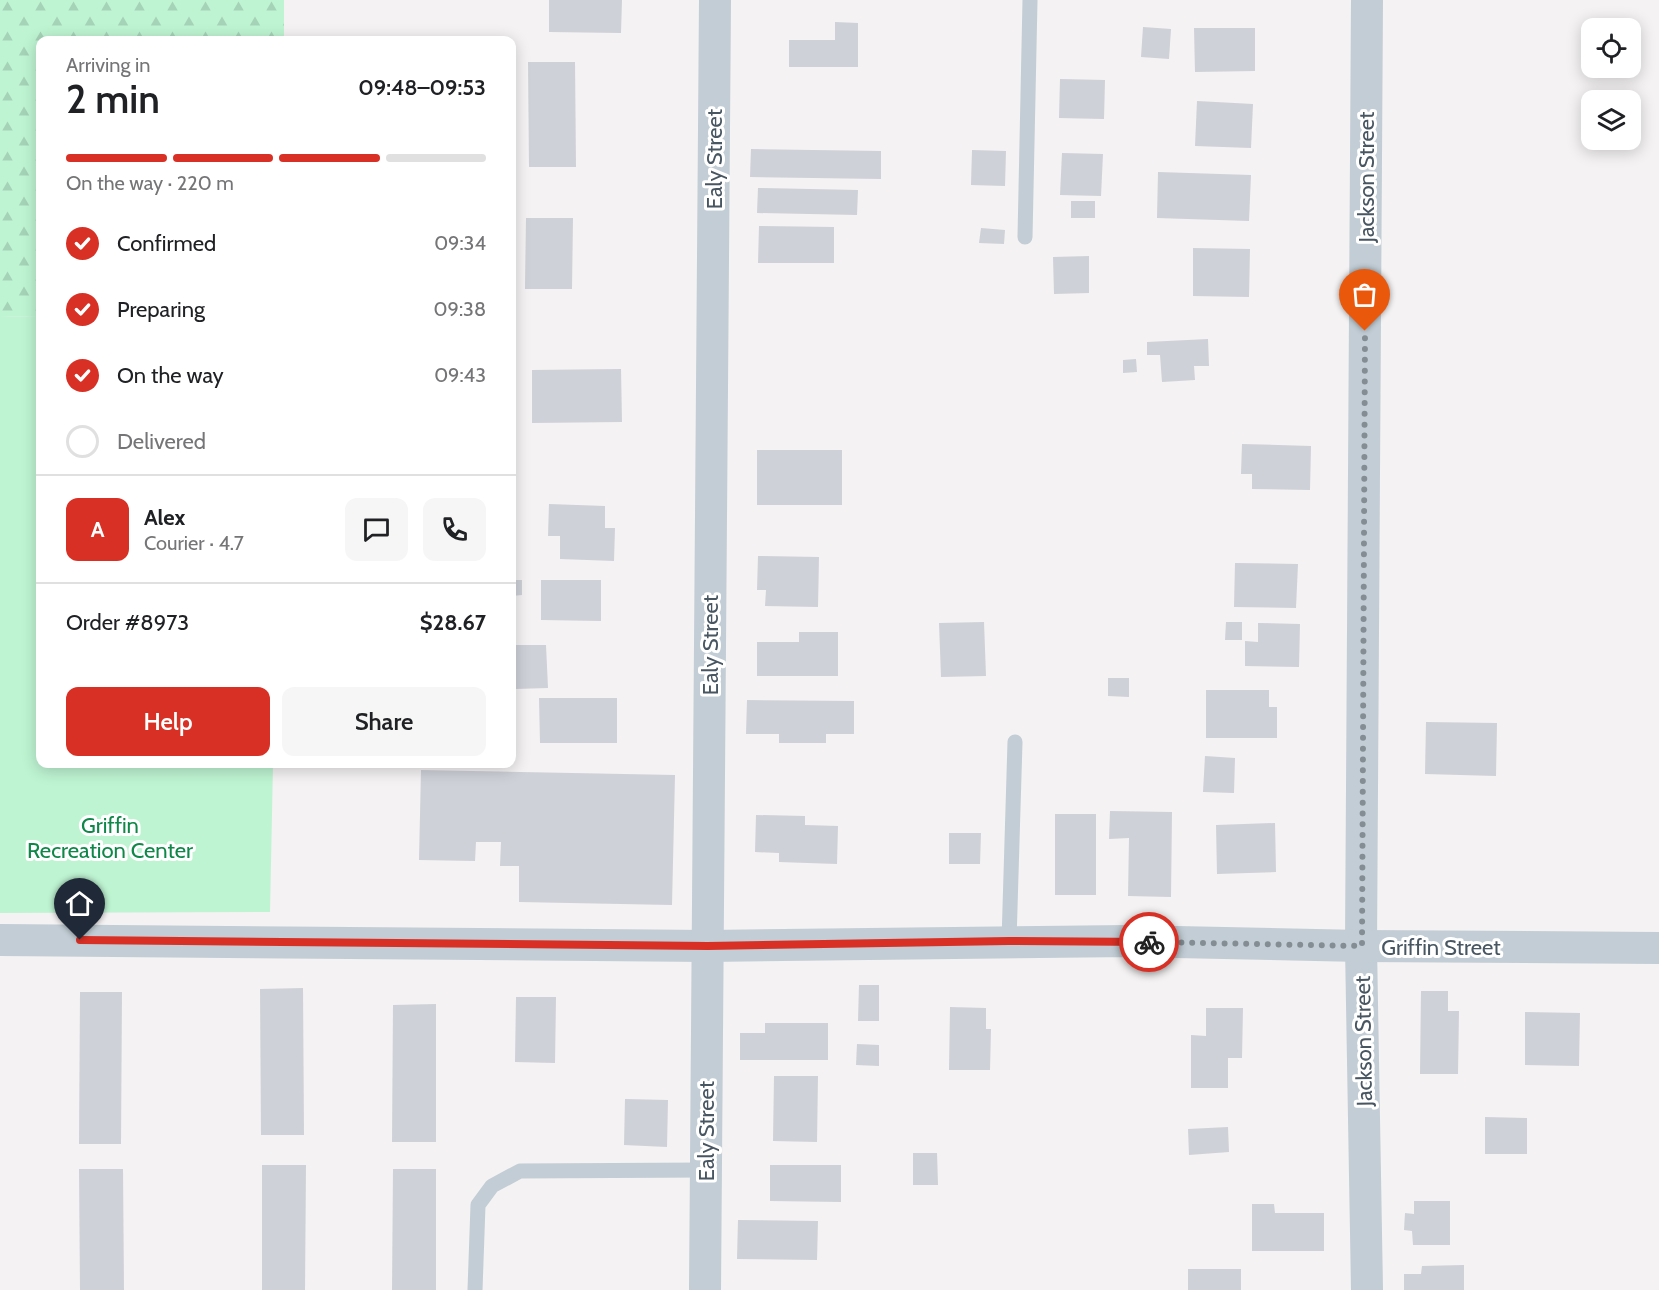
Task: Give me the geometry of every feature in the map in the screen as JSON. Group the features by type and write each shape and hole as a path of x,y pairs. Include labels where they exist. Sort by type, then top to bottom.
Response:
{"street":[{"name":"Ealy Street","path":"705,1290 715,0"},
{"name":"Jackson Street","path":"1366,0 1362,946 1367,1290"},
{"name":"Griffin Street","path":"0,940 708,946 1128,941 1362,946 1659,948"}],"lane":[{"path":"1025,237 1030,0"},
{"path":"1009,941 1015,742"},
{"path":"475,1290 478,1205 492,1186 520,1171 706,1170"}],"green space":[{"path":"0,0 284,0 284,36 36,36 36,317 0,316"},
{"name":"Griffin Recreation Center","path":"0,316 36,317 36,768 273,768 270,912 0,913"}],"building":[{"path":"549,0 622,0 621,33 549,32"},
{"path":"835,22 858,23 858,67 789,67 789,40 835,40"},
{"path":"1143,27 1171,29 1169,59 1141,57"},
{"path":"1194,28 1255,28 1255,71 1195,72"},
{"path":"528,62 575,62 576,167 529,167"},
{"path":"1060,79 1105,80 1104,119 1059,118"},
{"path":"1197,101 1253,104 1251,148 1195,146"},
{"path":"751,149 881,151 881,179 750,177"},
{"path":"972,150 1006,151 1005,186 971,185"},
{"path":"1062,153 1103,154 1101,196 1060,195"},
{"path":"1158,172 1251,175 1249,221 1157,218"},
{"path":"758,188 858,190 857,215 757,213"},
{"path":"1071,201 1095,201 1095,218 1071,218"},
{"path":"526,218 573,218 572,289 525,289"},
{"path":"759,226 834,227 834,263 758,263"},
{"path":"981,228 1005,230 1004,244 979,243"},
{"path":"1193,248 1250,249 1249,297 1193,296"},
{"path":"1089,256 1089,293 1054,294 1053,257"},
{"path":"1208,339 1209,366 1194,366 1195,380 1162,382 1160,355 1147,355 1147,342"},
{"path":"1136,359 1137,372 1123,373 1123,360"},
{"path":"621,369 622,422 532,423 532,370"},
{"path":"1242,444 1311,446 1310,490 1252,489 1252,474 1241,474"},
{"path":"757,450 842,450 842,505 757,505"},
{"path":"549,504 605,506 605,528 615,528 614,561 560,559 560,536 548,536"},
{"path":"758,556 819,557 818,607 765,606 766,590 757,590"},
{"path":"1235,563 1298,564 1296,608 1234,607"},
{"path":"516,580 522,580 522,595 516,596"},
{"path":"541,580 601,580 601,621 541,620"},
{"path":"984,622 986,676 941,677 939,623"},
{"path":"1226,622 1242,622 1242,640 1225,640"},
{"path":"1258,623 1300,624 1299,667 1245,666 1245,641 1258,642"},
{"path":"799,632 838,632 838,676 757,676 757,642 799,642"},
{"path":"516,645 546,645 548,688 516,689"},
{"path":"1108,678 1129,678 1129,697 1108,696"},
{"path":"1206,690 1269,690 1269,707 1277,707 1277,738 1206,738"},
{"path":"539,698 617,698 617,743 540,743"},
{"path":"747,700 854,701 854,734 826,734 826,743 779,743 779,734 746,734"},
{"path":"1426,722 1497,723 1496,776 1425,774"},
{"path":"1205,756 1235,758 1234,793 1203,792"},
{"path":"421,770 675,775 672,905 519,902 519,866 500,866 501,842 476,842 475,861 419,860"},
{"path":"1110,811 1172,812 1171,897 1128,896 1129,838 1109,839"},
{"path":"1055,814 1096,814 1096,895 1055,895"},
{"path":"756,815 805,816 805,825 838,826 837,864 779,862 779,853 755,852"},
{"path":"1275,823 1276,872 1217,874 1216,825"},
{"path":"949,833 981,833 980,864 949,864"},
{"path":"859,985 879,985 879,1021 858,1021"},
{"path":"303,988 304,1135 261,1135 260,989"},
{"path":"1421,991 1448,991 1448,1011 1459,1011 1458,1074 1420,1074"},
{"path":"80,992 122,992 121,1144 79,1144"},
{"path":"516,997 556,997 555,1063 515,1062"},
{"path":"436,1004 436,1142 392,1142 393,1005"},
{"path":"950,1007 986,1008 986,1029 991,1029 990,1070 949,1070"},
{"path":"1206,1008 1243,1008 1242,1058 1228,1058 1228,1088 1191,1088 1191,1035 1206,1036"},
{"path":"1525,1012 1580,1013 1579,1066 1525,1065"},
{"path":"765,1023 828,1023 828,1060 740,1060 740,1033 765,1033"},
{"path":"857,1044 879,1045 879,1066 856,1065"},
{"path":"774,1076 818,1076 817,1142 773,1141"},
{"path":"625,1099 668,1100 667,1147 624,1145"},
{"path":"1485,1117 1527,1118 1527,1154 1485,1154"},
{"path":"1228,1127 1229,1152 1189,1155 1188,1129"},
{"path":"913,1153 937,1153 938,1185 913,1185"},
{"path":"262,1165 306,1165 305,1290 262,1290"},
{"path":"770,1165 841,1165 841,1202 770,1201"},
{"path":"79,1169 123,1169 124,1290 80,1290"},
{"path":"393,1169 436,1169 436,1290 392,1290"},
{"path":"1414,1201 1450,1201 1450,1245 1413,1245 1412,1231 1404,1230 1405,1213 1414,1214"},
{"path":"1252,1204 1274,1204 1275,1213 1324,1213 1324,1251 1252,1251"},
{"path":"738,1220 818,1221 817,1260 737,1259"},
{"path":"1464,1265 1464,1290 1404,1290 1404,1274 1421,1274 1422,1266"},
{"path":"1188,1269 1241,1269 1241,1290 1188,1290"}],"way so far":[{"path":"1149,942 1362,946 1365,331"}],"route":[{"path":"80,940 708,946 1009,941 1149,942"}]}
